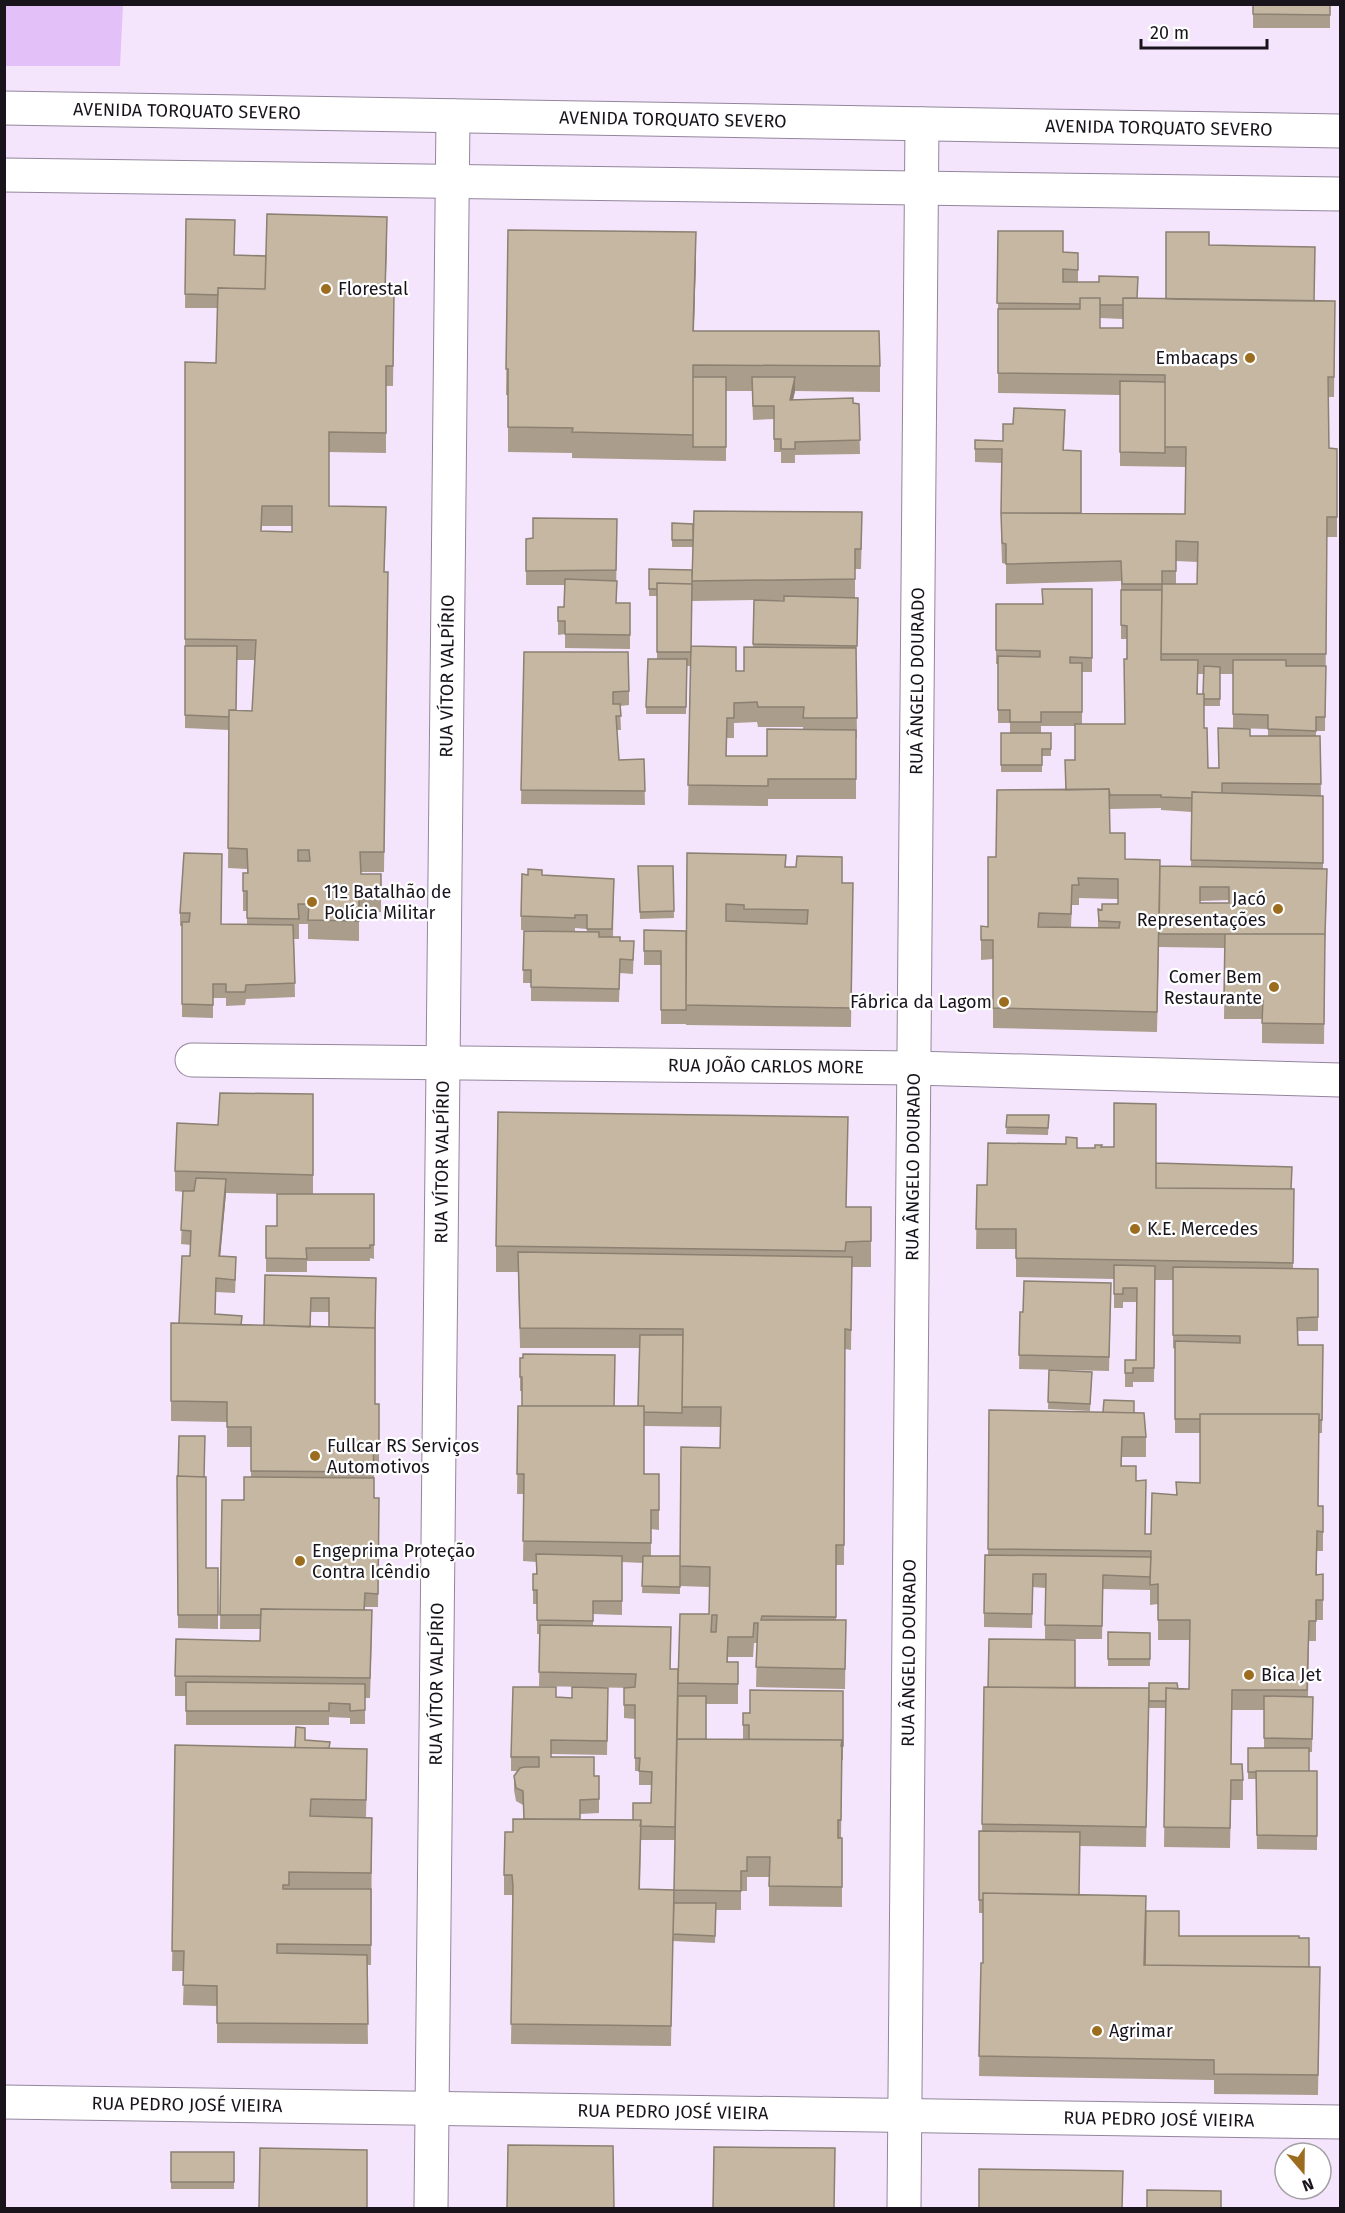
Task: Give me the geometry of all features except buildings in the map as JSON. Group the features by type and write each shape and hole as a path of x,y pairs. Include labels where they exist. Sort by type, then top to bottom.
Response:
{"street":[{"name":"AVENIDA TORQUATO SEVERO","path":"4,108 1341,132"},
{"name":"RUA VÍTOR VALPÍRIO","path":"431,2208 453,116"},
{"name":"RUA ÂNGELO DOURADO","path":"904,2208 922,124"},
{"path":"4,176 1341,194"},
{"name":"RUA JOÃO CARLOS MORE","path":"192,1060 914,1068 1341,1080"},
{"name":"RUA PEDRO JOSÉ VIEIRA","path":"4,2102 1341,2122"}],"shaded area":[{"path":"4,5 123,5 120,66 5,66"}],"place":[{"name":"Florestal","path":"326,289"},
{"name":"Embacaps","path":"1250,358"},
{"name":"11º Batalhão de Polícia Militar","path":"312,902"},
{"name":"Jacó Representações","path":"1278,909"},
{"name":"Comer Bem Restaurante","path":"1274,987"},
{"name":"Fábrica da Lagom","path":"1004,1002"},
{"name":"K.E. Mercedes","path":"1135,1229"},
{"name":"Fullcar RS Serviços Automotivos","path":"315,1456"},
{"name":"Engeprima Proteção Contra Icêndio","path":"300,1561"},
{"name":"Bica Jet","path":"1249,1675"},
{"name":"Agrimar","path":"1097,2031"}]}
